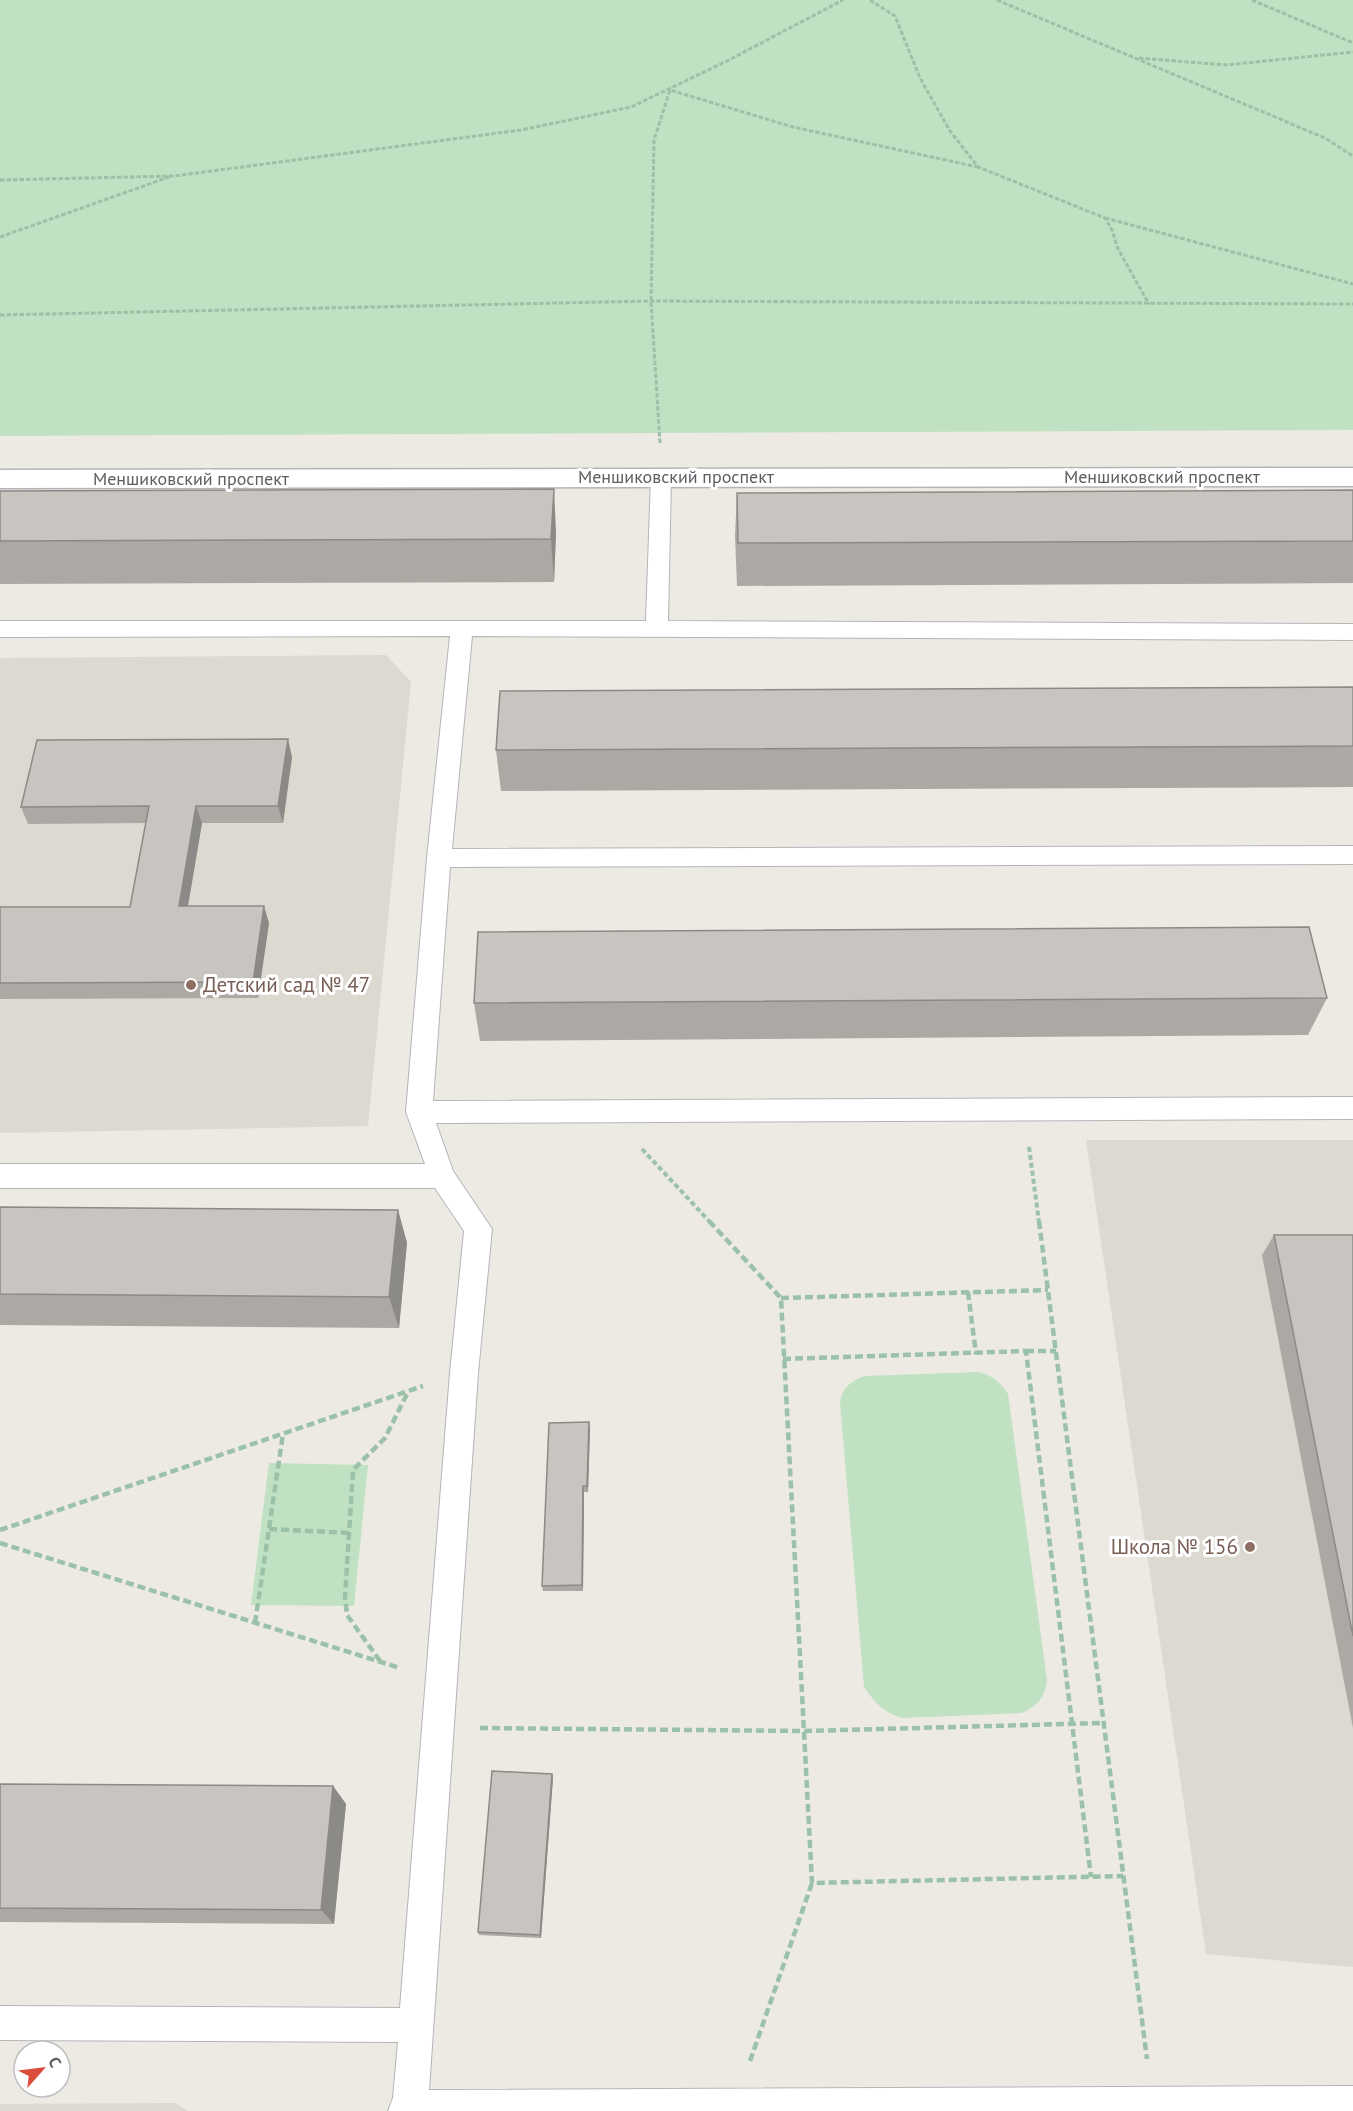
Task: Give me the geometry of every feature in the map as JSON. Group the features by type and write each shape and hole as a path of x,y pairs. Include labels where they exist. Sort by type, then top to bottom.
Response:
{"street":[{"name":"Меншиковский проспект","path":"0,479 1353,477"}],"lane":[{"path":"657,630 661,477"},
{"path":"462,628 439,858 419,1112 442,1176 477,1229 408,2110 1353,2103"},
{"path":"0,629 462,628 1353,632"},
{"path":"439,858 1353,855"},
{"path":"419,1112 1353,1108"},
{"path":"0,1176 442,1176"},
{"path":"0,2023 415,2025"}],"path":[{"path":"0,180 174,176 521,130 631,107 670,90 843,0"},
{"path":"870,0 895,16 921,78 950,131 978,167"},
{"path":"997,0 1325,138 1353,156"},
{"path":"1252,0 1353,43"},
{"path":"1133,58 1226,64 1353,52"},
{"path":"670,90 793,127 978,167 1105,218 1353,284"},
{"path":"661,477 651,301 654,140 670,90"},
{"path":"0,237 174,176"},
{"path":"1105,218 1112,230 1118,249 1149,304"},
{"path":"0,315 651,301 1353,304"},
{"path":"606,1110 780,1298 812,1883 734,2106"},
{"path":"1024,1111 1152,2103"},
{"path":"780,1298 1048,1290"},
{"path":"968,1292 976,1354"},
{"path":"783,1359 1056,1351"},
{"path":"1026,1352 1091,1877"},
{"path":"0,1530 464,1373"},
{"path":"380,1662 347,1615 345,1597 353,1470 385,1438 408,1391"},
{"path":"255,1623 284,1433"},
{"path":"269,1529 350,1533"},
{"path":"0,1543 441,1680"},
{"path":"437,1727 805,1731 1103,1723"},
{"path":"812,1883 1123,1876"}],"shaded area":[{"name":"Детский сад № 47","path":"386,655 411,682 368,1126 0,1133 0,658"},
{"name":"Школа № 156","path":"1086,1140 1353,1140 1353,1967 1206,1954"},
{"path":"175,2103 188,2111 0,2111 0,2104"}],"green space":[{"path":"0,0 1353,0 1353,430 0,436"},
{"path":"979,1372 996,1380 1008,1394 1046,1686 1040,1700 1022,1713 902,1718 880,1706 864,1687 840,1402 848,1386 864,1376"},
{"path":"269,1463 368,1465 354,1606 251,1605"}],"building":[{"path":"554,489 551,539 0,541 0,491"},
{"path":"1353,490 1353,541 738,543 737,493"},
{"path":"1353,687 1353,746 496,750 500,691"},
{"path":"288,739 278,806 196,806 179,906 264,906 253,982 0,983 0,907 130,907 149,806 21,807 37,740"},
{"path":"1309,927 1327,998 474,1003 478,932"},
{"path":"0,1207 398,1210 389,1297 0,1294"},
{"path":"1274,1235 1353,1235 1353,1636"},
{"path":"589,1422 587,1486 583,1486 582,1585 542,1586 549,1423"},
{"path":"492,1771 552,1774 540,1935 478,1932"},
{"path":"0,1784 333,1786 321,1910 0,1908"}],"place":[{"name":"Детский сад № 47","path":"191,985"},
{"name":"Школа № 156","path":"1250,1547"}]}
